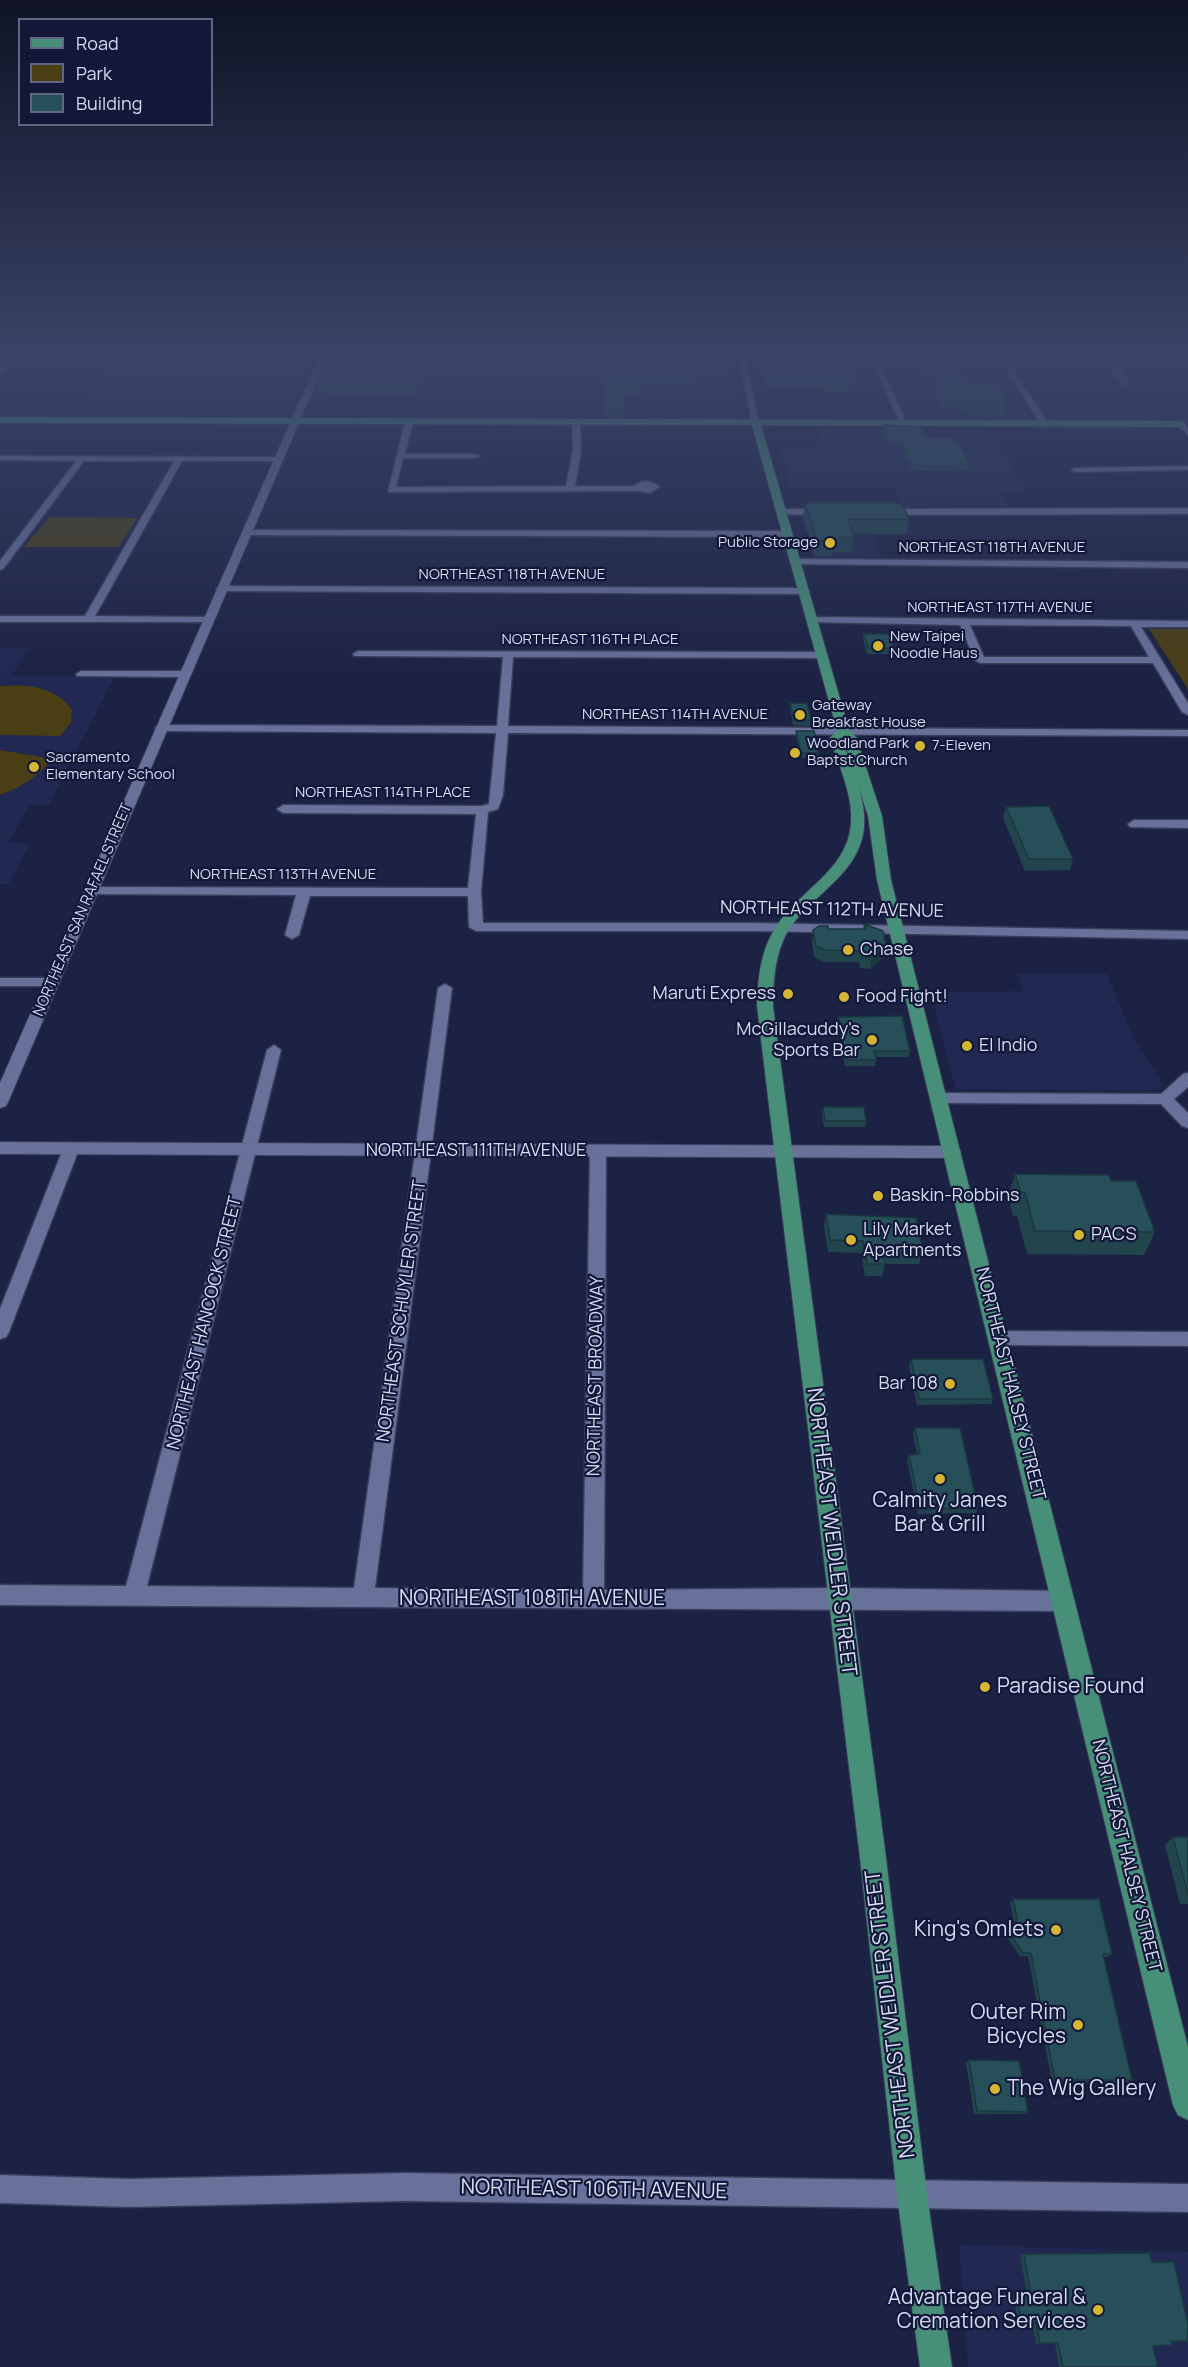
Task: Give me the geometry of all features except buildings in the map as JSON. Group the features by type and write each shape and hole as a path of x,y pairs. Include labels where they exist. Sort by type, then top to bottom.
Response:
{"main road":[{"name":"NORTHEAST HALSEY STREET","path":"768,465 843,731 850,737 876,816 884,880 1188,2104"},
{"name":"NORTHEAST WEIDLER STREET","path":"843,731 836,738 857,812 854,842 841,867 783,928 768,967 765,1006 912,2195 936,2367"}],"street":[{"path":"0,567 76,465"},
{"path":"89,619 175,465"},
{"name":"NORTHEAST SAN RAFAEL STREET","path":"0,1102 275,465"},
{"path":"397,465 391,490 639,488"},
{"path":"570,490 574,465"},
{"path":"1075,470 1188,468"},
{"path":"876,512 1188,511"},
{"path":"782,512 832,512"},
{"path":"246,533 788,534"},
{"name":"NORTHEAST 118TH AVENUE","path":"796,562 1188,565"},
{"name":"NORTHEAST 118TH AVENUE","path":"221,589 804,591"},
{"path":"0,619 208,620"},
{"name":"NORTHEAST 117TH AVENUE","path":"812,620 1188,624"},
{"path":"964,623 981,660 1157,660"},
{"path":"1134,623 1188,712"},
{"name":"NORTHEAST 116TH PLACE","path":"358,654 822,655"},
{"path":"474,892 482,810 490,809 496,803 508,655"},
{"path":"81,674 184,674"},
{"name":"NORTHEAST 114TH AVENUE","path":"161,728 1188,733"},
{"name":"NORTHEAST 114TH PLACE","path":"283,809 482,810"},
{"path":"1134,824 1188,824"},
{"name":"NORTHEAST 113TH AVENUE","path":"91,891 474,892"},
{"path":"292,935 304,892"},
{"name":"NORTHEAST 112TH AVENUE","path":"474,892 476,927 896,929 1188,935"},
{"path":"0,982 52,982"},
{"name":"NORTHEAST SCHUYLER STREET","path":"363,1598 445,988"},
{"name":"NORTHEAST HANCOCK STREET","path":"134,1597 273,1050"},
{"path":"939,1098 1165,1099 1188,1078"},
{"path":"1165,1099 1188,1122"},
{"name":"NORTHEAST 111TH AVENUE","path":"0,1148 952,1152"},
{"path":"0,1332 71,1149"},
{"name":"NORTHEAST BROADWAY","path":"593,1600 598,1151"},
{"path":"998,1338 1188,1340"},
{"name":"NORTHEAST 108TH AVENUE","path":"0,1595 1063,1601"},
{"name":"NORTHEAST 106TH AVENUE","path":"0,2189 128,2193 406,2187 1188,2198"}],"shaded area":[{"path":"785,465 1011,465 1027,491 1001,491 1009,506 902,506 894,487 791,487"},
{"name":"Public Storage","path":"800,514 905,514 913,535 873,536 882,558 813,558"},
{"name":"Sacramento Elementary School","path":"0,648 29,648 12,675 115,676 49,805 29,805 9,842 30,843 9,884 0,884"},
{"path":"1018,974 1107,974 1134,1039 1164,1085 1139,1091 956,1089 930,992 1022,991"},
{"path":"959,2245 1188,2252 1188,2367 968,2367"}],"green space":[{"path":"50,517 137,518 119,547 24,547"},
{"path":"1149,629 1188,629 1188,689"},
{"path":"0,686 30,686 49,691 66,702 72,710 71,723 60,736 0,735"},
{"path":"0,750 53,759 29,780 0,795"}],"place":[{"name":"Public Storage","path":"830,543"},
{"name":"New Taipei Noodle Haus","path":"878,646"},
{"name":"Gateway Breakfast House","path":"800,715"},
{"name":"7-Eleven","path":"920,746"},
{"name":"Woodland Park Baptst Church","path":"795,753"},
{"name":"Sacramento Elementary School","path":"34,767"},
{"name":"Chase","path":"848,950"},
{"name":"Maruti Express","path":"788,994"},
{"name":"Food Fight!","path":"844,997"},
{"name":"McGillacuddy's Sports Bar","path":"872,1040"},
{"name":"El Indio","path":"967,1046"},
{"name":"Baskin-Robbins","path":"878,1196"},
{"name":"PACS","path":"1079,1235"},
{"name":"Lily Market Apartments","path":"851,1240"},
{"name":"Bar 108","path":"950,1384"},
{"name":"Calmity Janes Bar & Grill","path":"940,1479"},
{"name":"Paradise Found","path":"985,1687"},
{"name":"King's Omlets","path":"1056,1930"},
{"name":"Outer Rim Bicycles","path":"1078,2025"},
{"name":"The Wig Gallery","path":"995,2089"},
{"name":"Advantage Funeral & Cremation Services","path":"1098,2310"}]}
